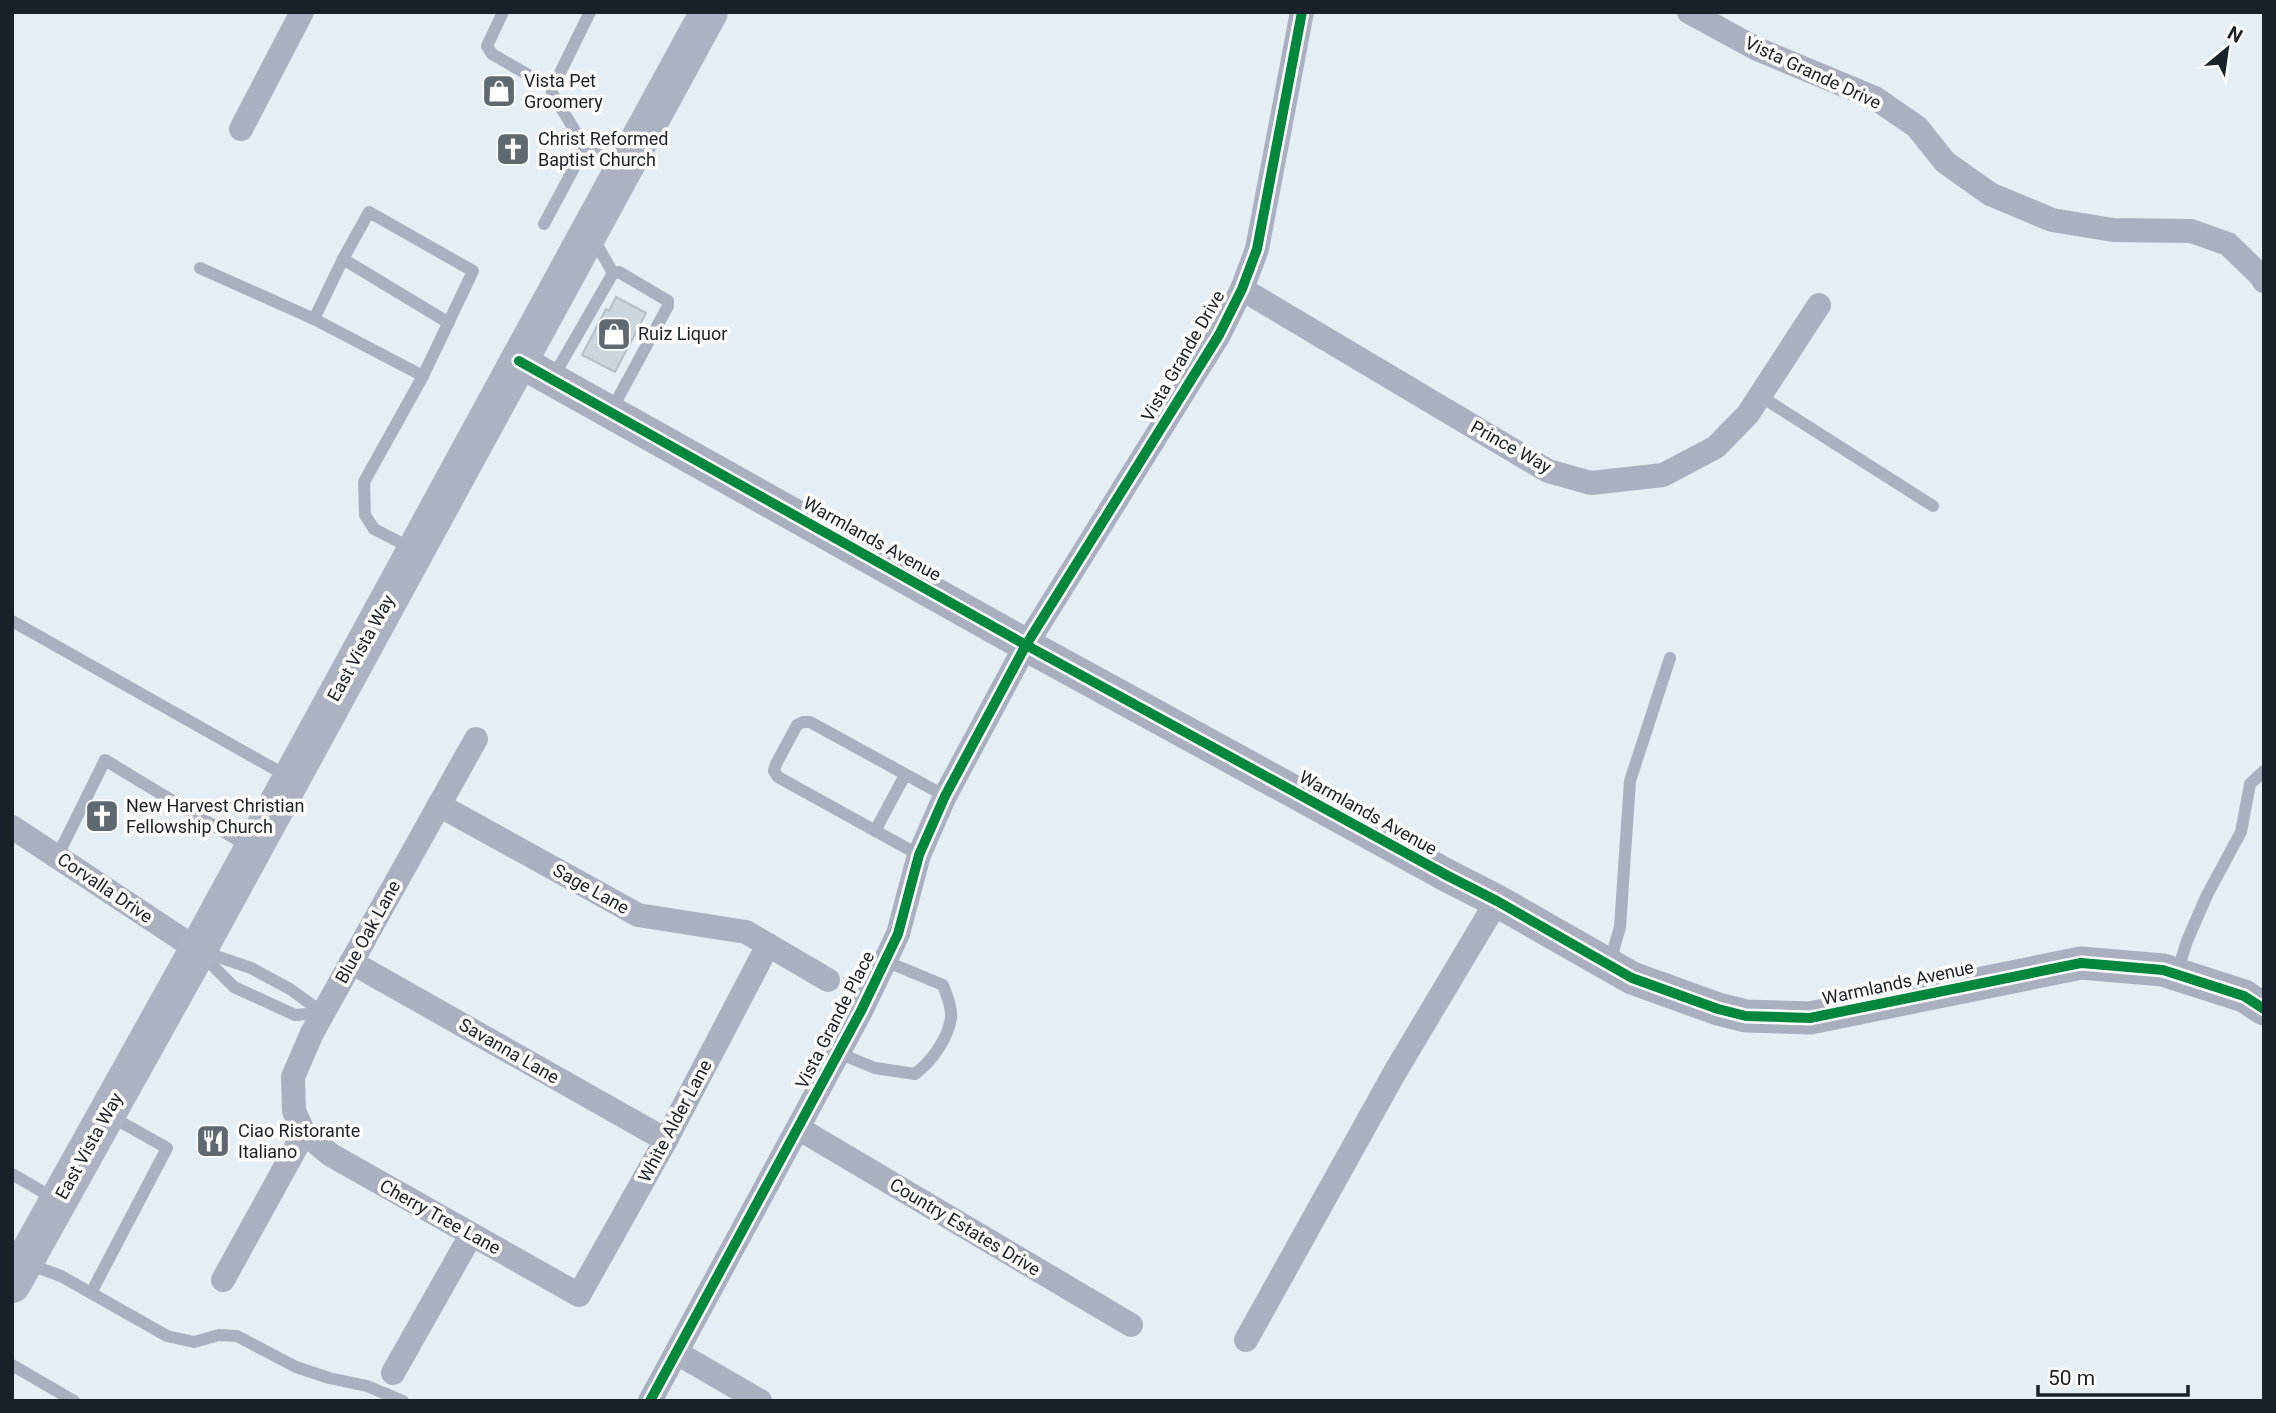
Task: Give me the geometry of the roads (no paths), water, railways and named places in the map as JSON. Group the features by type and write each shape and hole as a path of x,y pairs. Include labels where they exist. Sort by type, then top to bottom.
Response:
{"main road":[{"name":"East Vista Way","path":"16,1267 58,1201 198,950 414,549 624,170 700,16"}],"street":[{"path":"241,129 302,12"},
{"name":"Vista Grande Drive","path":"1026,645 1219,335 1242,289 1257,249 1302,12"},
{"name":"Vista Grande Drive","path":"1689,12 1757,49 1875,98 1917,127 1945,162 1990,194 2052,220 2113,230 2191,231 2228,244 2263,276"},
{"name":"Prince Way","path":"1242,289 1548,471 1591,482 1664,475 1716,447 1748,414 1819,305"},
{"name":"Warmlands Avenue","path":"519,361 1026,645 1497,901 1632,978 1718,1009 1746,1016 1811,1018 2081,963 2163,970 2244,996 2264,1009"},
{"name":"Vista Grande Place","path":"650,1401 838,1053 898,934 919,855 945,796 1026,645"},
{"name":"Blue Oak Lane","path":"304,1133 294,1111 293,1077 323,1013 476,739"},
{"name":"Sage Lane","path":"439,805 638,915 746,932 828,980"},
{"name":"Corvalla Drive","path":"12,827 198,950"},
{"path":"1246,1340 1395,1072 1497,901"},
{"name":"White Alder Lane","path":"579,1296 666,1140 768,945"},
{"name":"Savanna Lane","path":"351,962 666,1140"},
{"name":"Country Estates Drive","path":"798,1128 1131,1325"},
{"path":"223,1280 304,1133"},
{"name":"Cherry Tree Lane","path":"304,1133 331,1155 579,1296"},
{"path":"393,1373 471,1235"},
{"path":"677,1353 760,1401"}],"lane":[{"path":"503,12 487,46 492,54 544,84 551,84 556,79 590,12"},
{"path":"551,84 552,93 579,138 589,148 624,170"},
{"path":"544,224 582,153 589,148"},
{"path":"314,319 369,212 473,271 423,376 364,482 365,515 374,530 414,549"},
{"path":"589,232 612,273"},
{"path":"343,259 449,323"},
{"path":"200,268 314,319 423,376"},
{"path":"610,412 668,306 668,301 620,272 612,273"},
{"path":"551,379 612,273"},
{"path":"1760,396 1933,506"},
{"path":"12,621 290,778"},
{"path":"1609,965 1620,927 1630,780 1670,658"},
{"path":"919,855 778,777 776,764 797,725 810,722 945,796"},
{"path":"57,857 106,760 253,849"},
{"path":"2177,975 2187,941 2207,895 2241,832 2249,784 2264,771"},
{"path":"875,831 905,775"},
{"path":"198,950 234,987 295,1015 323,1013"},
{"path":"198,950 251,968 290,989 323,1013"},
{"path":"838,1053 875,1068 915,1074 925,1067 945,1035 951,1019 949,1001 943,985 884,961"},
{"path":"91,1293 167,1148 106,1114"},
{"path":"12,1174 58,1201"},
{"path":"16,1267 61,1276 167,1336 194,1342 219,1335 237,1336 296,1367 367,1386 403,1401"},
{"path":"12,1364 74,1401"}],"place":[{"name":"Vista Pet Groomery","path":"499,91"},
{"name":"Christ Reformed Baptist Church","path":"513,149"},
{"name":"Ruiz Liquor","path":"614,334"},
{"name":"New Harvest Christian Fellowship Church","path":"102,816"},
{"name":"Ciao Ristorante Italiano","path":"213,1141"}]}
